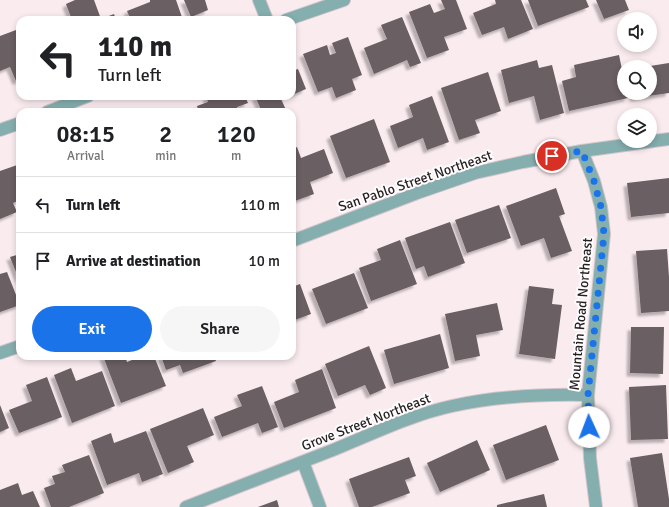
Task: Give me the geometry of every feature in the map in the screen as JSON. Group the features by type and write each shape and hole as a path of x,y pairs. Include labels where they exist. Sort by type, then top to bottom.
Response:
{"street":[{"path":"259,0 265,16"},
{"path":"296,17 344,0"},
{"path":"57,108 78,100"},
{"path":"0,130 16,124"},
{"name":"San Pablo Street Northeast","path":"296,239 420,192 475,173 582,151 669,139"},
{"name":"Mountain Road Northeast","path":"582,151 594,181 601,207 604,234 588,395 590,458 596,507"},
{"path":"0,353 16,347"},
{"name":"Grove Street Northeast","path":"186,507 406,420 452,406 499,398 551,394 588,395"},
{"path":"303,462 320,507"}],"building":[{"path":"75,0 94,0 100,16 70,16 66,4"},
{"path":"150,0 176,0 182,16 129,16 127,11 150,2"},
{"path":"184,0 205,0 208,10 191,16"},
{"path":"441,0 456,0 467,29 444,37 449,50 427,58 409,12 430,4 434,13 445,9"},
{"path":"495,0 521,0 533,29 508,39 504,27 482,35 473,13 496,4"},
{"path":"528,0 586,0 589,7 538,26"},
{"path":"596,0 625,0 629,10 617,12 617,14 604,19"},
{"path":"402,17 421,63 410,67 407,60 374,74 364,48 387,39 381,25"},
{"path":"16,30 16,81 10,67 0,71 0,36"},
{"path":"348,37 362,75 352,79 356,90 336,98 332,87 318,92 303,54 327,45 330,55 336,53 332,43"},
{"path":"619,55 620,60 617,60 617,100 619,100 569,111 562,81 576,77 574,65"},
{"path":"537,60 539,68 552,65 564,113 540,120 534,96 509,103 501,70"},
{"path":"669,63 669,93 657,95 657,65"},
{"path":"298,69 306,89 296,93 296,70"},
{"path":"488,72 501,111 475,120 480,133 459,140 441,88"},
{"path":"432,96 449,142 427,150 423,138 398,148 390,126 413,117 409,105"},
{"path":"207,100 247,100 248,103 237,108 198,108 197,106 208,102"},
{"path":"257,100 281,100 285,108 260,108"},
{"path":"374,119 390,162 346,178 330,136"},
{"path":"296,147 301,158 324,149 333,173 310,182 314,194 296,201"},
{"path":"16,165 16,202 13,203 16,212 0,219 0,171"},
{"path":"669,178 669,213 631,217 627,183"},
{"path":"556,188 565,214 559,216 572,251 551,258 544,238 521,246 506,206"},
{"path":"499,205 511,238 467,253 455,220"},
{"path":"450,222 465,263 428,277 424,266 416,269 405,238"},
{"path":"400,240 417,284 371,301 359,268 381,260 377,249"},
{"path":"667,249 669,311 641,313 636,251"},
{"path":"16,255 16,272 10,257"},
{"path":"7,272 16,295 16,306 0,312 0,274"},
{"path":"354,273 368,308 326,324 312,289"},
{"path":"300,284 311,314 296,320 296,286"},
{"path":"529,286 554,289 552,304 562,305 555,359 519,354"},
{"path":"497,303 503,330 476,335 480,356 455,361 445,314"},
{"path":"631,327 664,327 663,374 630,373"},
{"path":"440,334 449,368 394,384 384,350"},
{"path":"369,346 386,388 370,395 365,385 338,396 325,364"},
{"path":"105,360 126,360 127,362 132,360 156,360 166,386 121,403"},
{"path":"162,360 216,361 183,373 180,365 166,370"},
{"path":"71,368 76,381 102,371 115,406 72,423 54,375"},
{"path":"322,369 336,408 284,428 274,402 299,392 295,380"},
{"path":"47,377 62,417 19,433 9,410 32,401 26,385"},
{"path":"666,385 668,439 631,440 629,387"},
{"path":"262,386 278,427 262,433 258,423 222,437 214,417 242,406 237,395"},
{"path":"0,405 9,428 0,432"},
{"path":"203,408 214,435 187,446 194,462 168,473 150,429"},
{"path":"546,425 559,460 506,480 493,445"},
{"path":"146,431 163,474 142,482 139,473 107,485 91,441 111,433 114,443"},
{"path":"477,440 490,470 440,492 427,463"},
{"path":"662,453 669,507 638,507 630,458"},
{"path":"89,455 104,493 69,507 51,507 44,488 55,484 52,476 65,472 62,465"},
{"path":"409,457 416,476 405,480 410,493 372,507 359,507 349,479"},
{"path":"18,483 22,495 33,491 40,507 0,507 0,490"},
{"path":"544,494 547,507 497,507 497,505"},
{"path":"277,500 279,507 258,507"}],"route":[{"path":"552,156 582,151 594,181 601,207 604,234 588,395 589,427"}]}
